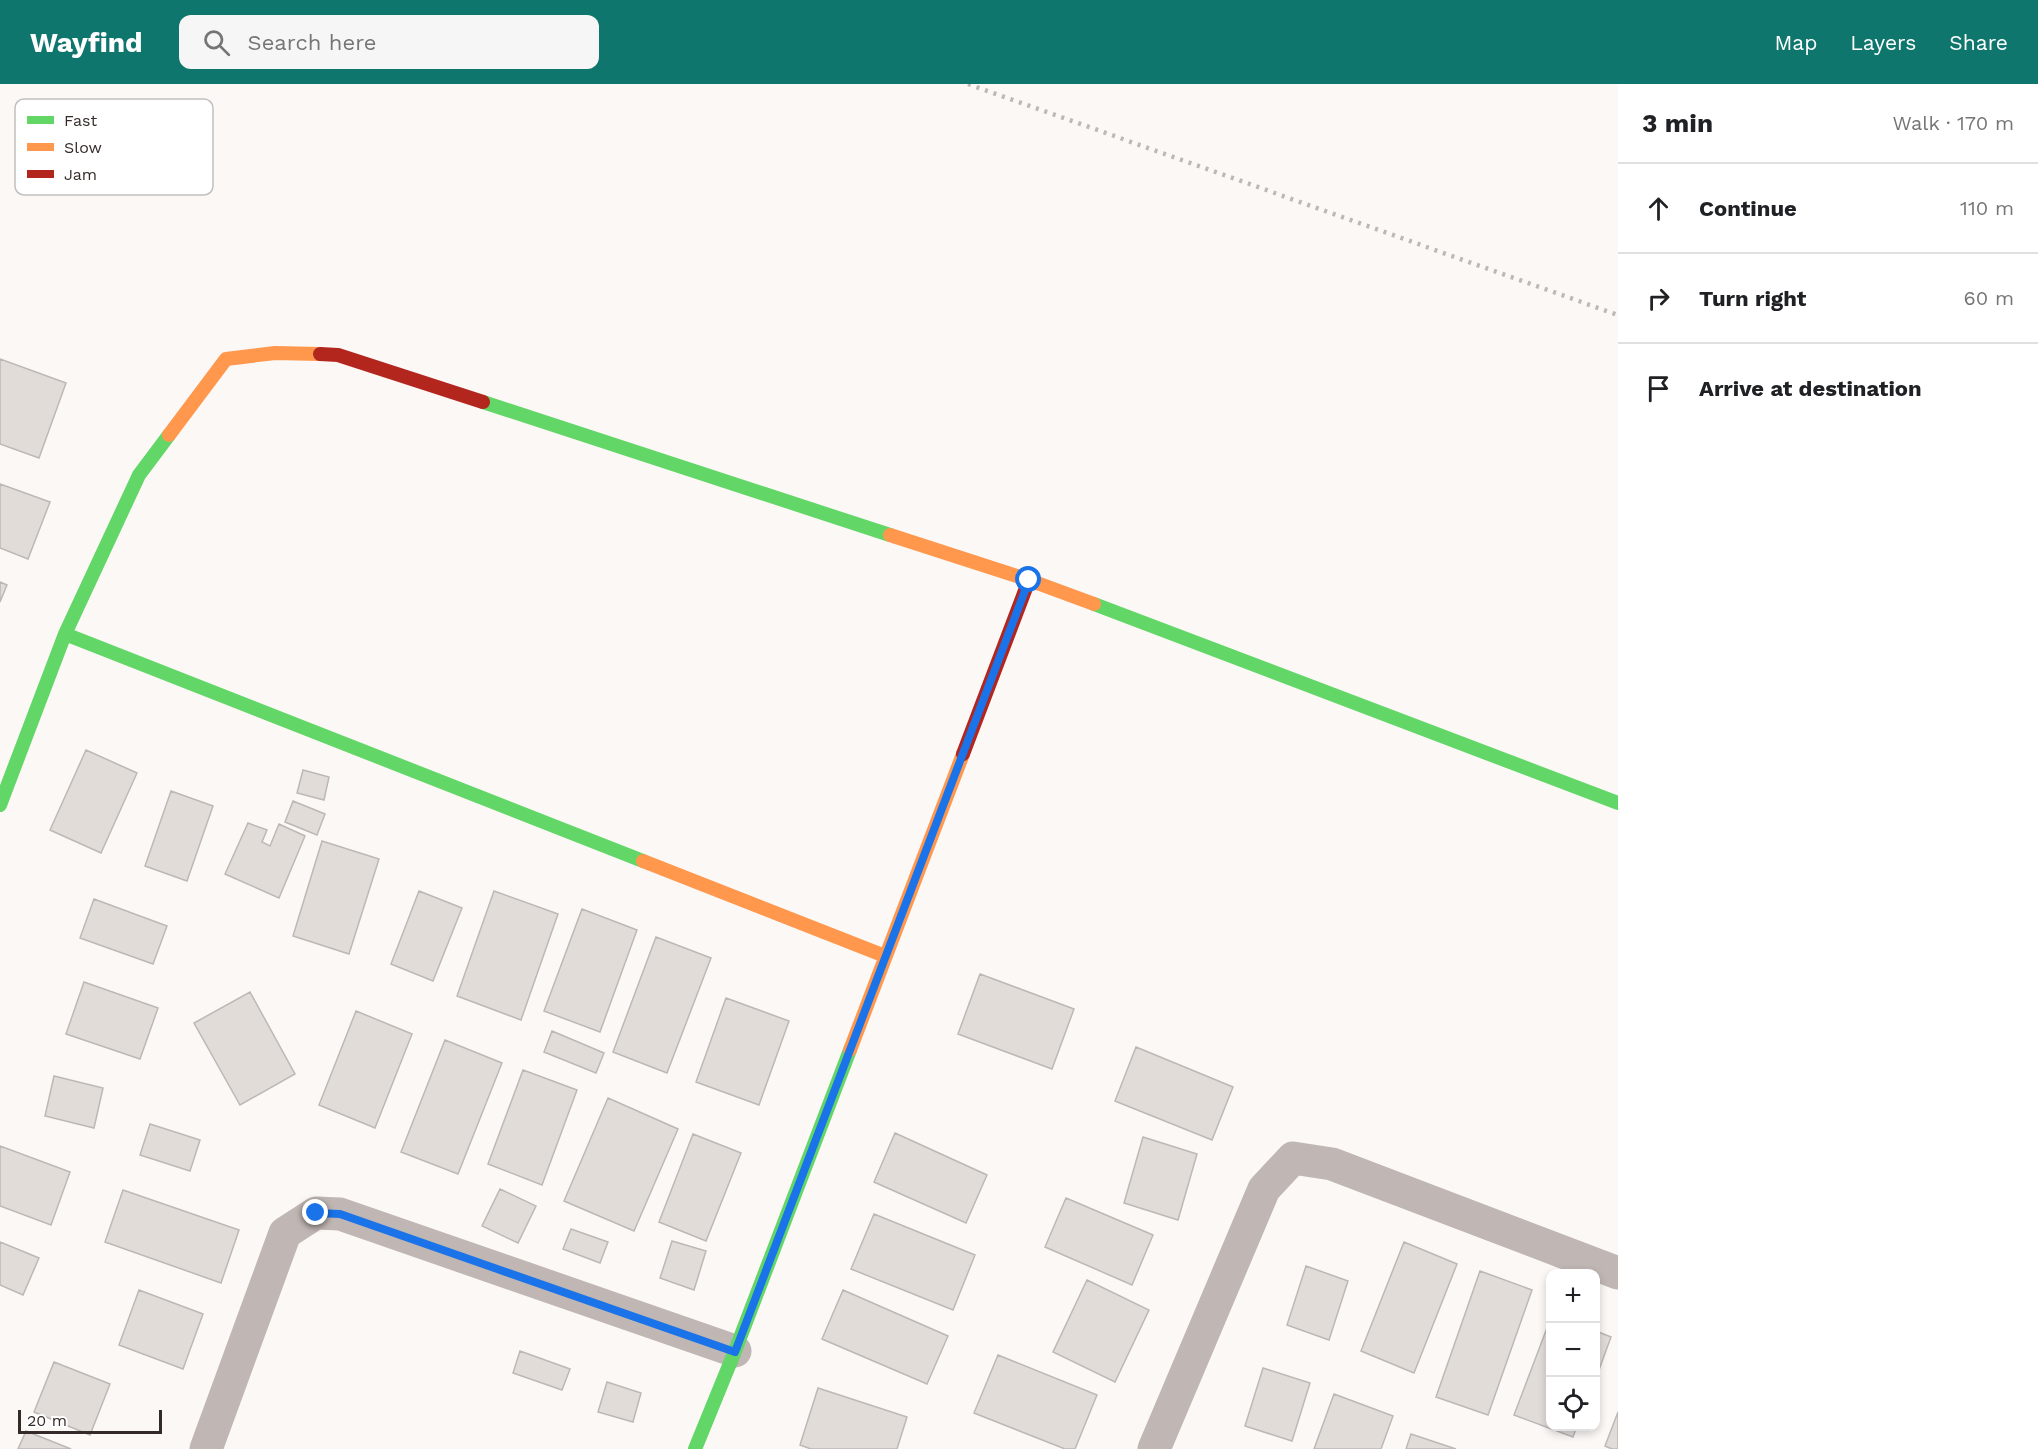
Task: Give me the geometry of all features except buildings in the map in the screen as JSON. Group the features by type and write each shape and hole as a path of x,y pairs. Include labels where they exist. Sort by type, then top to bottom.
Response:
{"street":[{"path":"0,805 65,634 139,475 226,359 275,353 338,355 1029,580 1618,803"},
{"path":"695,1449 735,1352 1029,580"},
{"path":"65,634 885,956"},
{"path":"1154,1449 1264,1189 1293,1158 1332,1164 1618,1273"},
{"path":"206,1449 285,1233 316,1213 340,1214 735,1352"}],"railway":[{"path":"968,84 1618,315"}],"traffic: fast":[{"path":"483,402 890,535"},
{"path":"0,805 65,634 139,475 169,435"},
{"path":"1094,604 1618,803"},
{"path":"65,634 643,861"},
{"path":"695,1449 850,1050"}],"traffic: slow":[{"path":"169,435 226,359 275,353 320,354"},
{"path":"890,535 1029,580 1094,604"},
{"path":"850,1050 963,754"},
{"path":"643,861 885,956"}],"traffic: jam":[{"path":"320,354 338,355 483,402"},
{"path":"963,754 1029,580"}],"route":[{"path":"316,1213 340,1214 735,1352 1029,580"}]}
